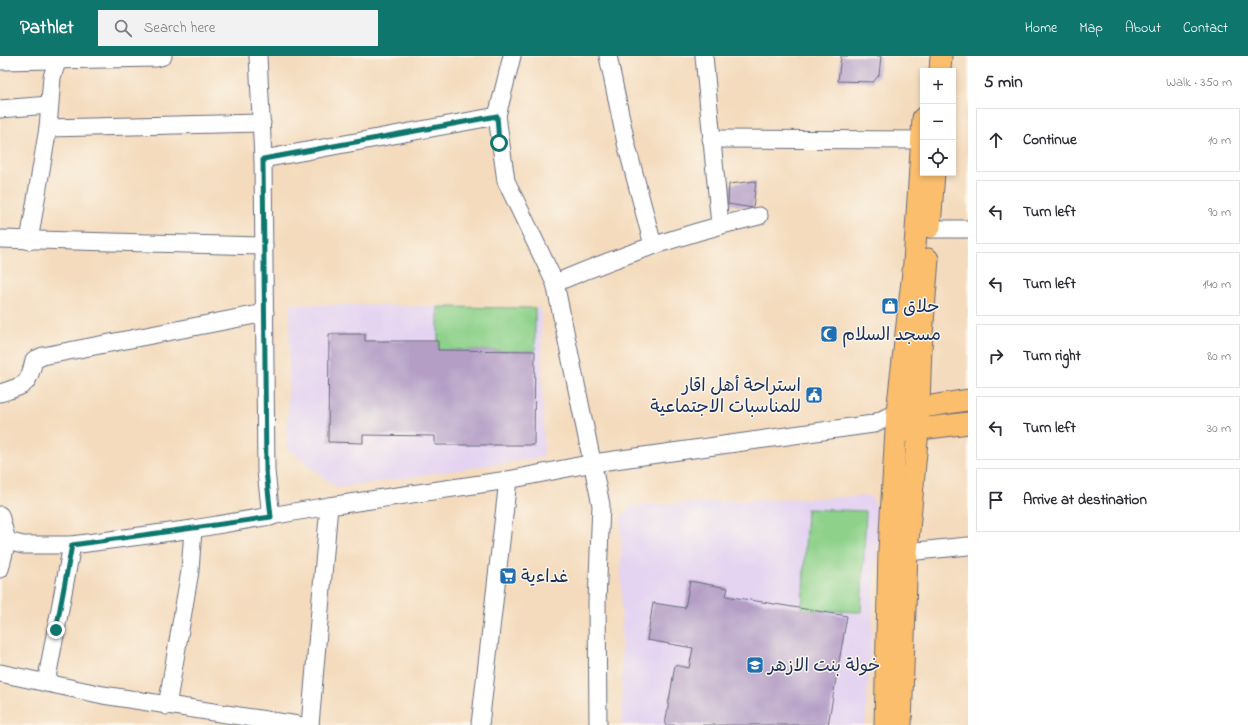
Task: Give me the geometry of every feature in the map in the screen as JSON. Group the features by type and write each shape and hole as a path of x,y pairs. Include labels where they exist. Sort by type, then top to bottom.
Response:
{"main road":[{"path":"926,56 926,68"},
{"path":"940,68 941,56"},
{"path":"885,725 889,550 897,422 914,262 920,170"},
{"path":"901,725 907,552 918,430 921,348 934,176"},
{"path":"897,422 919,408 968,400"},
{"path":"897,422 918,430 968,423"}],"street":[{"path":"0,61 58,58 156,58 163,56"},
{"path":"258,56 263,159 266,471 271,517"},
{"path":"512,56 497,116 506,181 555,283 601,505 597,602 598,725"},
{"path":"608,56 626,143 653,245"},
{"path":"704,56 720,225"},
{"path":"29,241 48,128 52,78 58,58"},
{"path":"0,109 50,105"},
{"path":"263,159 497,116"},
{"path":"48,128 262,123"},
{"path":"711,139 920,140"},
{"path":"555,283 589,268 653,245 720,225 759,216"},
{"path":"930,228 968,229"},
{"path":"0,240 264,246"},
{"path":"0,393 23,385 29,379 34,360 43,356 265,313"},
{"path":"7,541 23,545 72,545 194,529 329,506 508,480 593,463 873,424 897,422"},
{"path":"480,725 508,480"},
{"path":"310,725 329,506"},
{"path":"0,515 7,541 0,569"},
{"path":"167,706 189,578 194,529"},
{"path":"46,683 72,545"},
{"path":"907,552 968,546"},
{"path":"0,673 167,706 298,725"}],"shaded area":[{"path":"290,304 541,308 544,457 337,488 287,448"},
{"path":"870,496 880,511 865,725 622,725 621,516 632,505"}],"green space":[{"path":"438,307 535,308 535,351 438,350"},
{"path":"807,509 866,511 861,612 802,610"}],"building":[{"path":"841,56 881,56 879,75 873,82 838,81"},
{"path":"756,181 753,208 728,204 729,184"},
{"path":"329,334 365,334 365,341 438,341 438,350 535,351 534,445 435,445 435,436 363,435 363,443 328,442"},
{"path":"690,581 728,588 726,596 847,616 828,725 665,725 675,665 689,668 693,648 647,640 653,603 685,608"}],"place":[{"name":"حلاق","path":"890,306"},
{"name":"مسجد السلام","path":"829,334"},
{"name":"استراحة أهل اقار للمناسبات الاجتماعية","path":"814,395"},
{"name":"غداءية","path":"508,576"},
{"name":"خولة بنت الازهر","path":"755,665"}],"route":[{"path":"56,630 72,545 271,517 266,471 263,159 497,116 499,143"}]}
